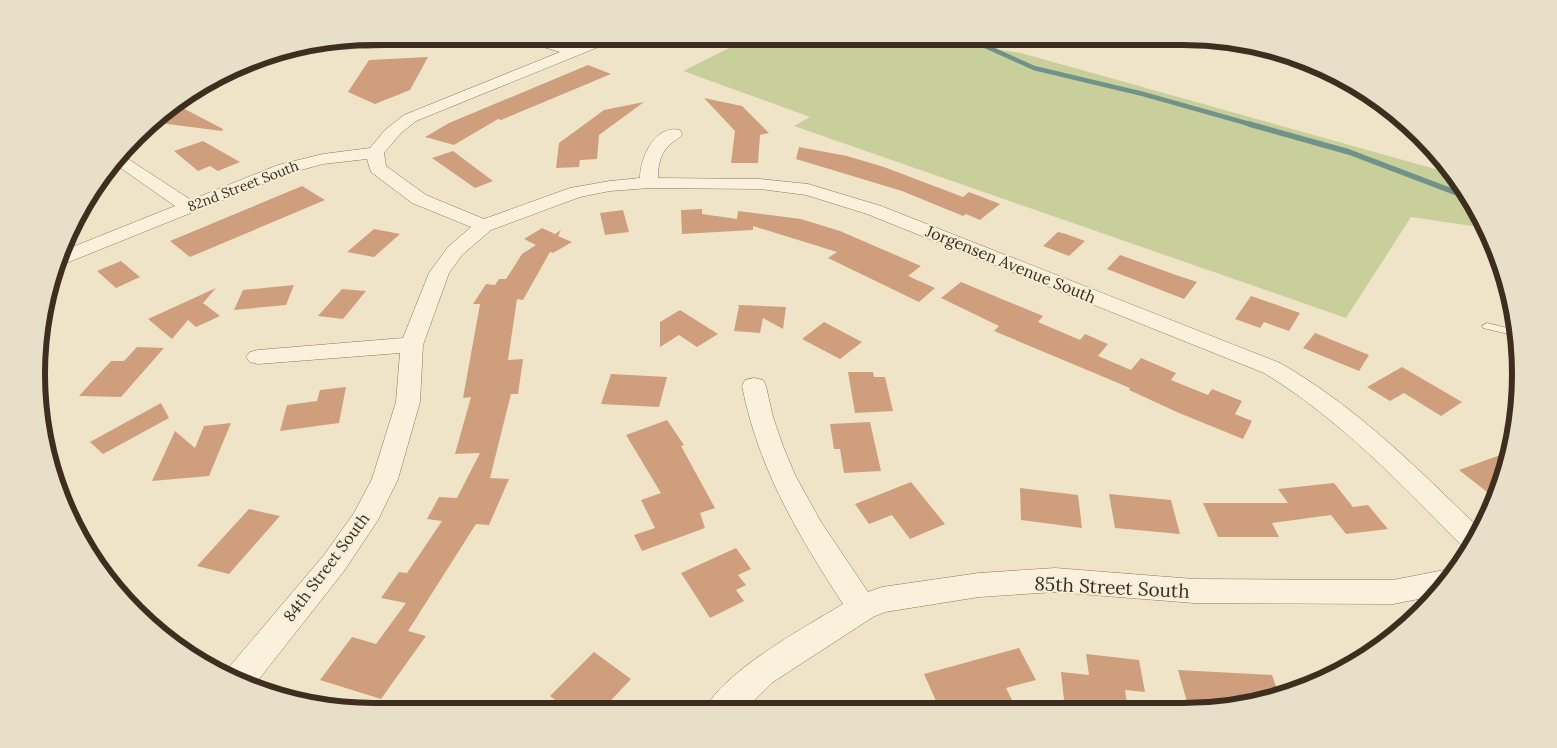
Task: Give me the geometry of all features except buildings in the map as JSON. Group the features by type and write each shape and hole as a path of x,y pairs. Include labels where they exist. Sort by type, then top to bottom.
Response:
{"street":[{"path":"551,45 575,52"},
{"path":"484,226 419,199 377,168 375,153 387,137 410,118 592,45"},
{"path":"649,183 647,168 650,158 665,139 674,134"},
{"name":"82nd Street South","path":"67,256 188,206 303,163 352,154 375,153"},
{"path":"123,162 188,206"},
{"name":"Jorgensen Avenue South","path":"484,226 578,192 610,186 649,183 760,184 808,190 884,213 1272,368 1295,380 1321,398 1367,437 1469,536"},
{"name":"84th Street South","path":"242,675 334,563 364,520 385,479 408,402 412,345 439,273 454,251 484,226"},
{"path":"258,357 412,345"},
{"path":"754,386 759,415 769,447 811,531 862,608"},
{"name":"85th Street South","path":"729,703 762,672 862,608 882,600 979,585 1056,580 1194,591 1393,592 1436,584"}],"lane":[{"path":"1487,326 1509,331"}],"green space":[{"path":"735,45 965,45 1021,53 1441,171 1457,191 1477,227 1411,217 1346,318 794,126 810,117 683,71"}],"waterway":[{"path":"983,45 1034,68 1143,94 1253,125"},
{"path":"1249,124 1349,152 1459,194"}]}
